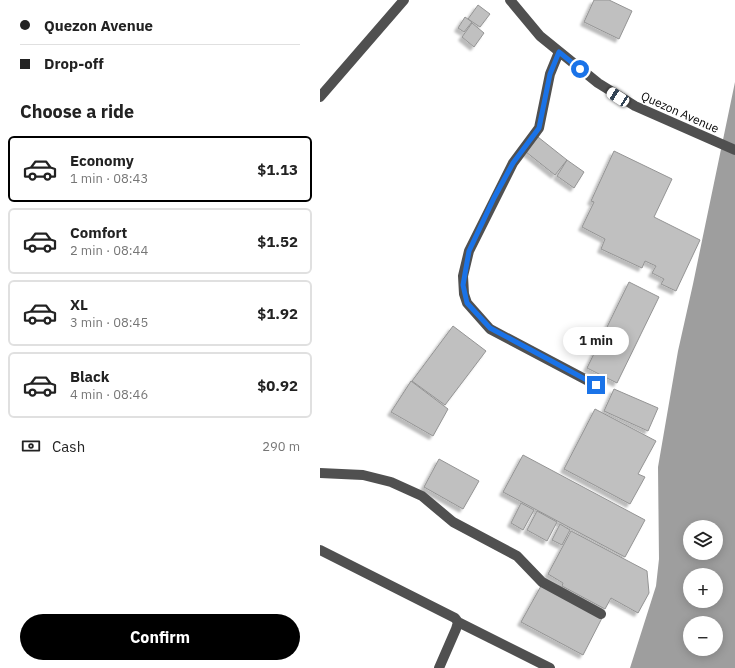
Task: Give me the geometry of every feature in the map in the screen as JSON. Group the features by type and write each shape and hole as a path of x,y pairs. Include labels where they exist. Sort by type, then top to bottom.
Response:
{"street":[{"path":"320,97 404,0"},
{"name":"Quezon Avenue","path":"510,0 525,20 559,52 598,83 634,106 735,150"},
{"path":"559,52 550,74 539,128 513,163 469,251 463,276 463,290 467,303 490,328 596,385"},
{"path":"320,473 362,475 391,482 422,496 453,522 517,556 542,582 601,614"},
{"path":"320,550 451,615 458,622 550,668"},
{"path":"439,668 458,622"}],"shaded area":[{"path":"735,82 735,668 630,668 656,586 659,559 658,467 678,351"}],"building":[{"path":"594,0 609,0 632,11 619,39 584,22"},
{"path":"478,5 490,14 480,27 468,19"},
{"path":"465,17 472,22 464,32 458,28"},
{"path":"472,23 484,33 474,47 462,37"},
{"path":"538,137 567,160 555,175 526,152"},
{"path":"614,151 672,179 654,217 700,240 676,291 661,284 664,279 652,273 656,266 645,261 642,268 601,249 605,239 582,227 594,202 591,201"},
{"path":"567,160 584,172 574,188 557,176"},
{"path":"629,282 659,297 617,383 587,368"},
{"path":"453,326 486,351 445,405 412,381"},
{"path":"411,381 448,409 433,436 391,412"},
{"path":"614,389 658,408 648,431 604,411"},
{"path":"595,409 656,441 638,474 645,477 630,504 564,469"},
{"path":"523,455 645,520 625,557 503,492"},
{"path":"439,459 479,481 463,509 424,487"},
{"path":"521,503 534,510 523,530 511,523"},
{"path":"537,511 557,522 547,541 527,530"},
{"path":"560,524 570,530 562,545 552,540"},
{"path":"571,531 647,571 649,593 638,613 611,598 605,609 562,586 563,583 548,574"},
{"path":"541,586 602,618 583,655 521,622"}],"route":[{"path":"580,69 559,52 550,74 541,124 513,163 494,198 469,251 463,276 463,285 467,303 490,328 502,336 596,385"}]}
